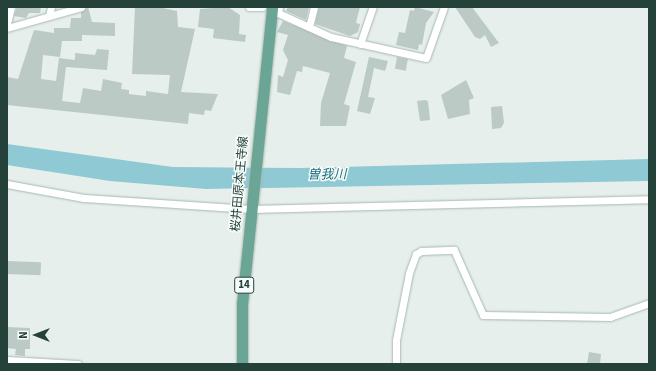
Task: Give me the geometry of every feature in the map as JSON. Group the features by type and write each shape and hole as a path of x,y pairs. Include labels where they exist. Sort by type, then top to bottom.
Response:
{"main road":[{"name":"桜井田原本王寺線","path":"242,364 242,304 272,7"}],"street":[{"path":"7,24 11,7"},
{"path":"49,16 51,7"},
{"path":"7,28 82,7"},
{"path":"249,7 262,7"},
{"path":"279,7 278,13 309,27 360,44 426,58 444,7"},
{"path":"309,27 314,7"},
{"path":"360,44 373,7"},
{"path":"7,184 84,198 251,207 649,198"},
{"path":"396,364 396,340 411,268 416,254 421,250 454,250 483,315 610,318 649,303"},
{"path":"7,360 78,364"}],"water":[{"name":"曽我川","path":"7,144 173,167 301,168 649,159 649,181 206,189 110,181 7,165"}],"building":[{"path":"17,7 41,7 40,13 29,13 26,18 14,16"},
{"path":"88,7 92,22 115,23 115,36 82,35 82,41 62,41 60,57 43,55 41,79 56,81 59,58 75,60 75,53 95,55 97,49 109,50 107,70 66,67 62,101 80,103 83,88 101,91 103,79 122,83 121,89 129,90 129,94 146,96 146,91 168,94 170,75 132,74 135,7 158,7 177,11 178,27 195,29 181,92 218,94 211,111 205,110 204,115 189,113 188,124 7,105 7,77 18,79 34,30 54,33 54,28 70,28 71,18 81,18 81,12"},
{"path":"228,7 240,15 239,34 246,35 245,42 213,38 214,29 198,27 200,9"},
{"path":"288,7 309,7 306,20 286,11"},
{"path":"319,7 360,7 356,23 360,24 358,32 350,36 315,24"},
{"path":"415,7 434,12 426,23 422,45 419,44 418,50 396,45 399,32 405,33 410,10 414,11"},
{"path":"455,7 472,7 499,43 491,47 485,35 480,39 475,37"},
{"path":"283,21 347,46 344,58 356,62 344,104 350,106 346,126 320,126 321,103 330,73 303,66 302,72 297,71 290,95 277,92 278,75 283,77 288,60 283,50 288,35 277,32"},
{"path":"369,57 388,61 385,71 374,68 368,97 375,98 370,114 357,111"},
{"path":"397,57 408,59 406,71 395,69"},
{"path":"466,80 474,98 469,100 470,114 448,119 441,95"},
{"path":"417,101 428,101 430,120 420,121"},
{"path":"502,106 504,123 501,128 492,129 491,107"},
{"path":"7,261 41,262 41,275 7,274"},
{"path":"7,327 30,328 30,349 25,349 25,356 15,355 16,349 7,348"},
{"path":"589,352 601,354 600,364 587,364"}]}
